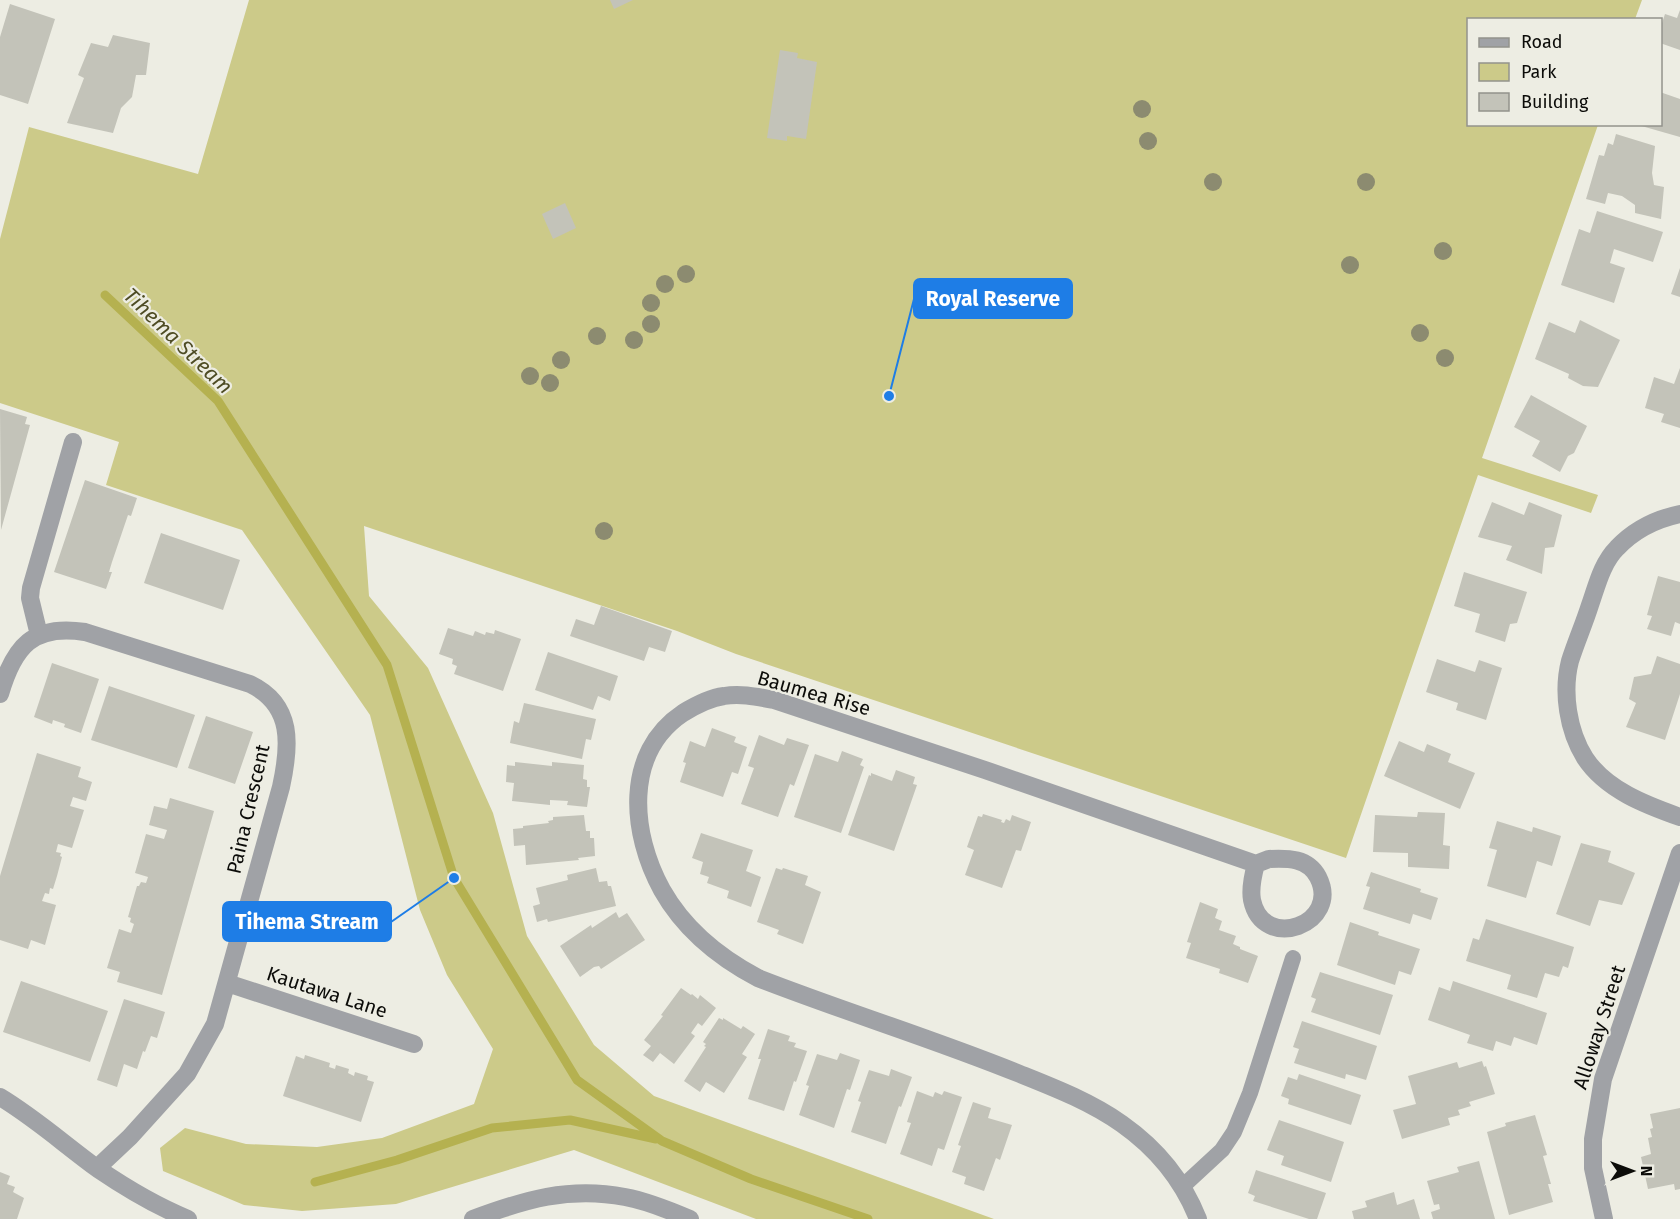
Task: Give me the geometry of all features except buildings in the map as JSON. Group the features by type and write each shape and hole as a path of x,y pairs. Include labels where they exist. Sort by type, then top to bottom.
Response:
{"street":[{"path":"0,694 12,659 21,648 39,635 30,598 31,588 73,442"},
{"path":"1680,513 1660,519 1630,536 1616,549 1605,565 1570,663 1567,687 1568,716 1585,759 1616,789 1680,817"},
{"name":"Paina Crescent","path":"39,635 67,630 96,636 250,684 270,698 286,724 286,765 215,1024 187,1074 130,1137 97,1168"},
{"name":"Baumea Rise","path":"1198,1219 1191,1201 1170,1169 1140,1138 1102,1111 999,1065 768,982 723,957 695,932 671,904 662,889 647,856 642,838 637,804 638,786 648,755 665,728 678,716 704,701 723,696 756,696 974,766 1256,864 1269,859 1293,859 1303,862 1312,868 1318,877 1322,896 1316,914 1299,927 1287,929 1275,927 1264,920 1256,911 1252,900 1256,864"},
{"name":"Alloway Street","path":"1604,1219 1593,1168 1593,1139 1603,1079 1680,853"},
{"name":"Kautawa Lane","path":"227,983 414,1044"},
{"path":"0,1096 23,1110 97,1168 149,1200 188,1219"},
{"path":"473,1219 522,1201 574,1192 626,1197 654,1204 690,1219"}],"lane":[{"path":"1182,1187 1222,1150 1234,1132 1250,1093 1293,958"}],"green space":[{"path":"249,0 1642,0 1635,18 1467,18 1467,126 1598,126 1482,458 1598,495 1591,513 1478,475 1346,858 736,654 677,631 364,526 369,596 428,668 493,813 527,936 594,1045 654,1096 994,1219 756,1219 574,1150 396,1204 302,1211 244,1205 163,1171 160,1148 185,1128 246,1144 317,1147 382,1138 474,1104 493,1049 447,975 420,910 370,715 242,530 106,485 119,442 0,403 0,239 29,127 198,174"}],"waterway":[{"name":"Tihema Stream","path":"105,295 218,401 387,665 454,878 577,1080 662,1141 751,1179 868,1219"},
{"name":"Tihema Stream","path":"315,1182 397,1160 492,1128 570,1120 656,1139"}],"place":[{"name":"Royal Reserve","path":"889,396"},
{"name":"Tihema Stream","path":"454,878"}]}
